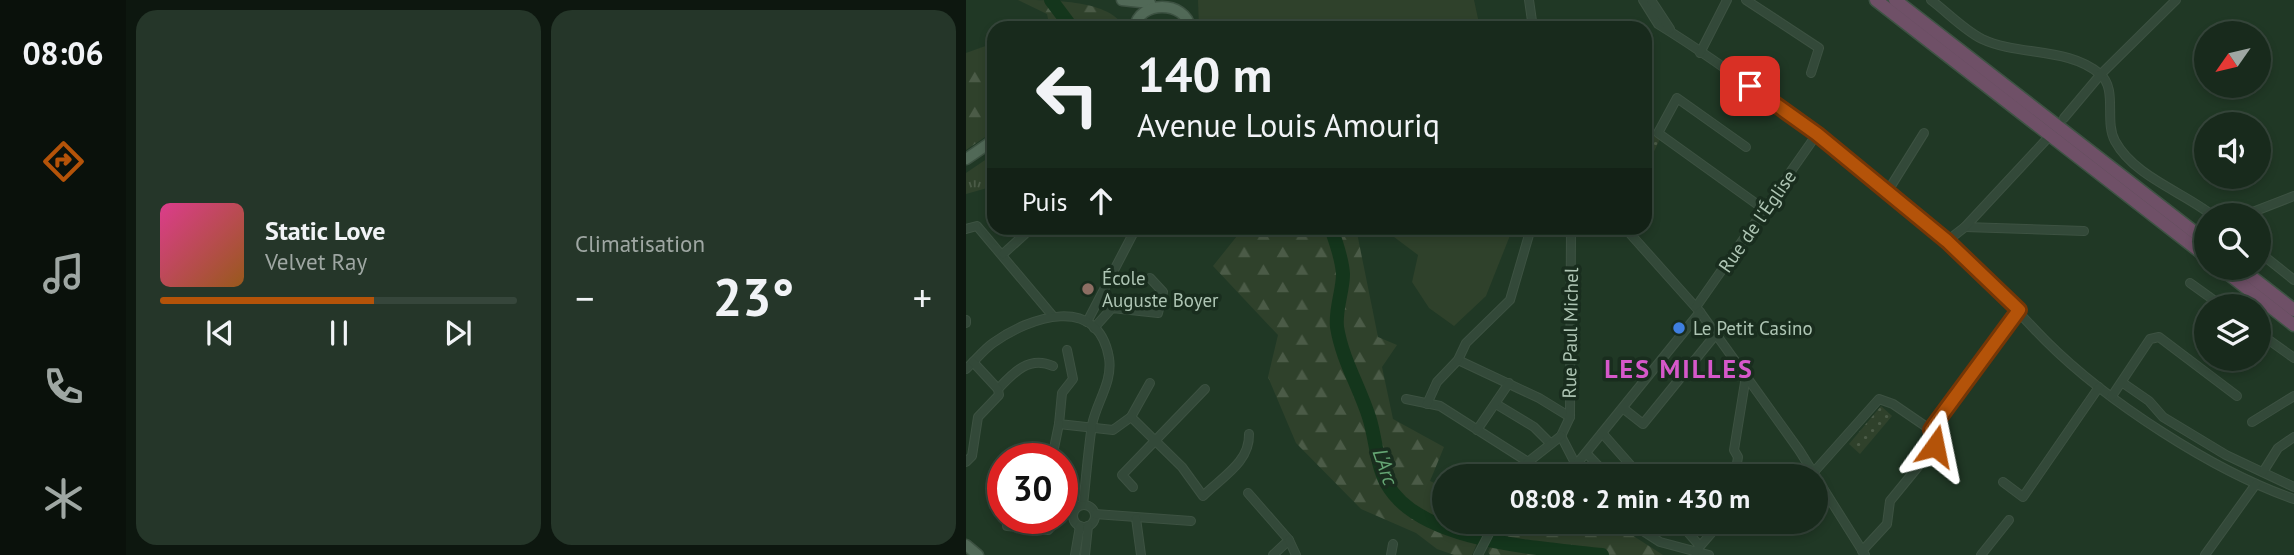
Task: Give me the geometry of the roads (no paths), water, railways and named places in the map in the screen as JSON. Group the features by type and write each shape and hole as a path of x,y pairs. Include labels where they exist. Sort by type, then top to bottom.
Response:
{"highway":[{"path":"1876,0 2194,247"},
{"path":"1895,0 2194,232"},
{"path":"2236,280 2294,325"},
{"path":"2255,280 2294,310"},
{"path":"2264,280 2294,302"}],"main road":[{"path":"1116,0 1134,21"},
{"path":"1122,0 1171,2 1185,13"},
{"path":"1185,0 1188,21"},
{"path":"1139,21 1158,1"},
{"path":"966,159 987,145"},
{"path":"966,545 978,555"}],"street":[{"path":"1529,0 1532,21"},
{"path":"1643,0 1658,24 1817,134 1886,194 1947,241 2019,310 2044,340 2099,387 2204,457 2256,484 2294,499"},
{"path":"1651,0 1677,36"},
{"path":"1700,54 1727,0"},
{"path":"1746,0 1819,48 1811,73"},
{"path":"1931,0 1982,39 2075,60 2101,74 2109,95 2109,118 2113,138 2127,159 2194,203"},
{"path":"2064,118 2101,74 2176,0"},
{"path":"1746,147 1677,97 1658,133 1765,210"},
{"path":"1886,194 1924,133"},
{"name":"Rue de l'Église","path":"1577,464 1624,409 1698,309 1817,134"},
{"path":"1947,241 1965,227 2045,141"},
{"path":"2271,205 2294,196"},
{"path":"966,229 977,226 1052,316"},
{"path":"1965,227 2084,231"},
{"path":"1003,254 1024,235"},
{"path":"1091,325 1133,235"},
{"path":"1427,404 1437,382 1458,360 1466,343 1510,300 1529,235"},
{"name":"Rue Paul Michel","path":"1561,436 1570,417 1571,235"},
{"path":"1631,235 1698,309 1807,464"},
{"path":"2271,262 2294,280"},
{"path":"1091,325 1112,308 1158,313 1163,292 1150,278"},
{"path":"2190,283 2205,294"},
{"path":"1931,430 2019,310"},
{"path":"966,462 972,456 978,417 999,395 998,389 969,366 992,343 1052,316 1075,316 1091,325 1109,357 1110,372 1092,426 1083,505"},
{"path":"1624,409 1643,424 1716,334"},
{"path":"2112,396 2150,339 2159,337 2237,397"},
{"path":"2271,342 2294,358"},
{"path":"1056,443 1062,393 1073,379 1068,350"},
{"path":"1458,360 1509,383 1570,417"},
{"path":"998,389 1018,368 1044,362 1053,366"},
{"path":"1737,464 1738,457 1734,450 1746,376"},
{"path":"1059,424 1113,430 1131,416 1150,383"},
{"path":"1477,430 1509,383"},
{"path":"2123,383 2149,401 2163,417 2226,455 2294,487"},
{"path":"2003,482 2024,497 2099,387"},
{"path":"1133,486 1122,475 1205,389"},
{"path":"2252,422 2294,397"},
{"path":"1406,399 1440,406 1528,462 1561,436 1575,464"},
{"path":"1820,464 1879,399 1893,404 1931,430 1935,446 1890,501 1888,524 1863,553 1828,496"},
{"path":"1496,404 1534,426 1550,443"},
{"path":"1131,416 1182,467 1203,496 1245,457 1249,448 1249,434"},
{"path":"1603,434 1629,464"},
{"path":"2263,472 2278,448 2294,437"},
{"path":"1586,453 1597,464"},
{"path":"2205,555 2256,484"},
{"path":"1248,493 1289,540 1296,555"},
{"path":"1078,508 1083,505 1092,508 1095,514 1093,523 1084,526"},
{"path":"1095,514 1191,520"},
{"path":"1136,518 1141,555"},
{"path":"1981,555 2009,520"},
{"path":"1078,521 1084,526 1085,555"},
{"path":"1075,555 1084,526"},
{"path":"1478,554 1489,534"},
{"path":"1648,534 1660,542 1697,548 1709,555"},
{"path":"1687,534 1697,548"},
{"path":"1697,548 1710,534"},
{"path":"1273,555 1289,540"},
{"path":"1391,555 1393,544"}],"waterway":[{"name":"L'Arc","path":"1051,0 1067,21"},
{"name":"L'Arc","path":"1333,235 1343,274 1337,320 1339,339 1369,417 1383,476 1403,504 1426,519 1453,531 1484,539 1602,555"}],"place":[{"name":"École Auguste Boyer","path":"1088,289"},
{"name":"Le Petit Casino","path":"1679,328"}],"district":[{"name":"LES MILLES","path":"1679,369"}]}
